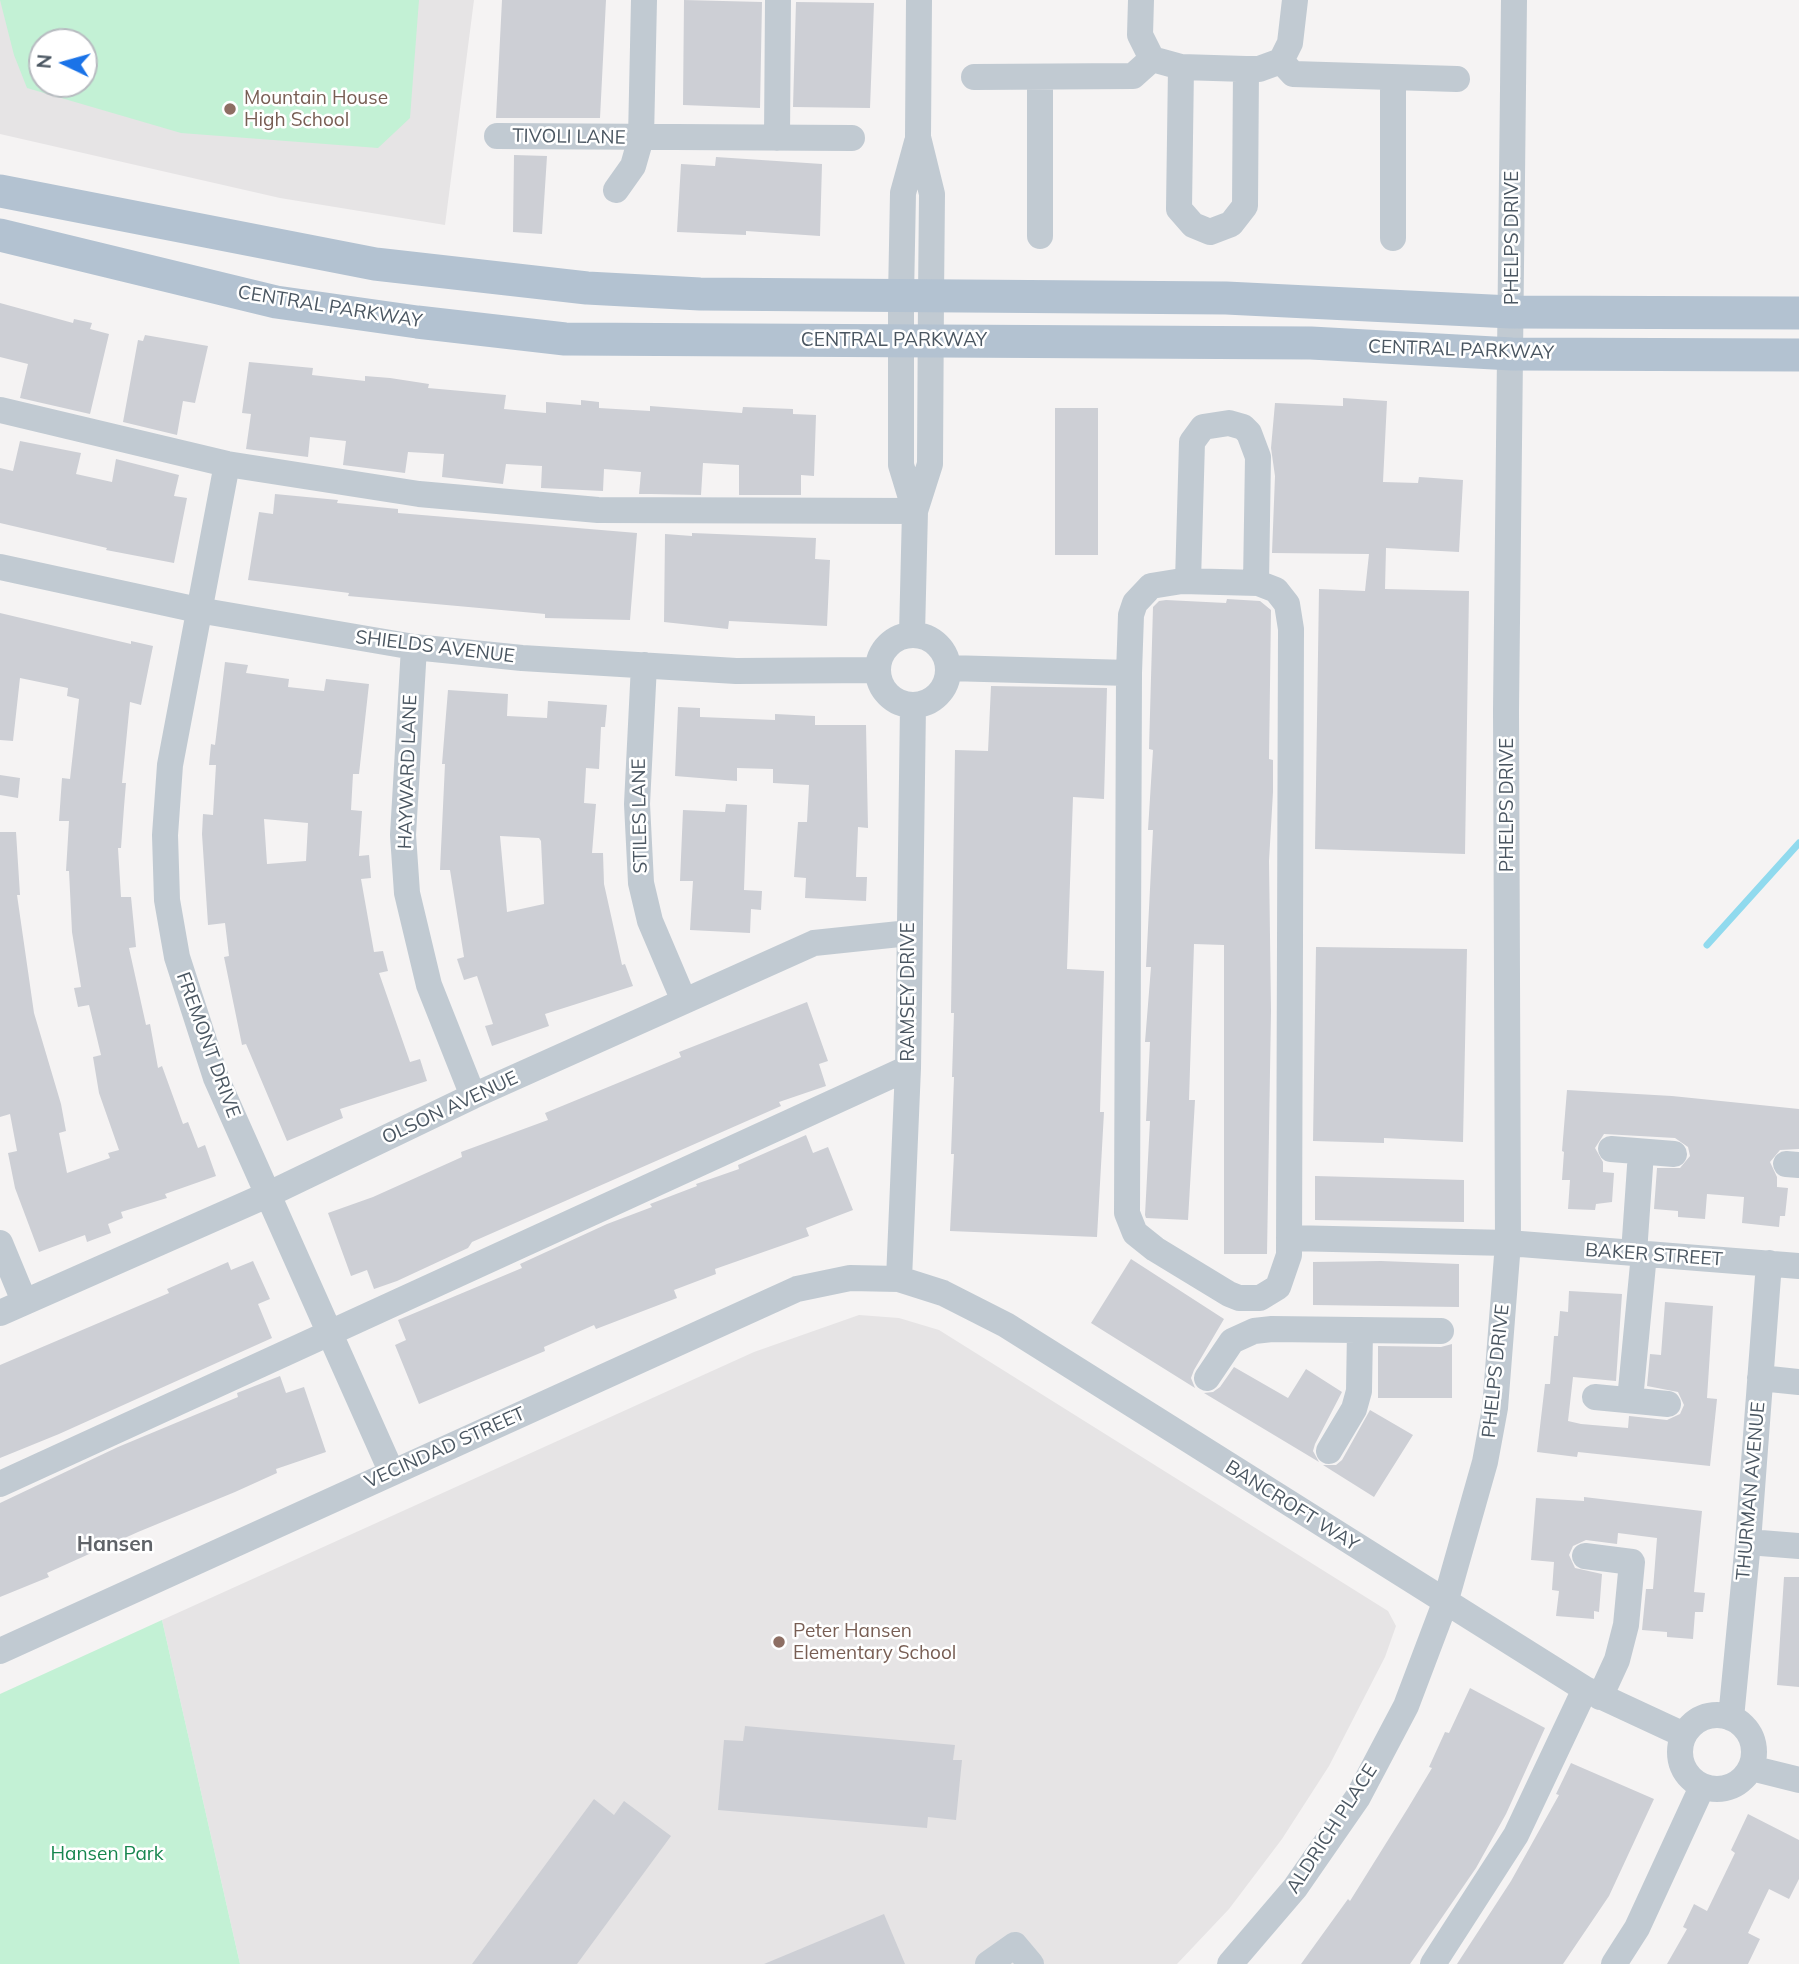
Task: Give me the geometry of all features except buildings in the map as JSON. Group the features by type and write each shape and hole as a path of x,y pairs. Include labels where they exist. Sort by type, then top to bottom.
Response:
{"main road":[{"name":"CENTRAL PARKWAY","path":"0,191 375,264 484,279 700,294 1226,298 1511,312 1799,313"},
{"name":"CENTRAL PARKWAY","path":"0,235 276,302 565,339 1311,343 1512,354 1799,355"}],"street":[{"path":"616,190 633,166 641,138 644,0"},
{"path":"777,138 778,0"},
{"path":"912,634 915,511 901,465 915,341 916,297 932,194 918,136 919,0"},
{"path":"1140,0 1140,36 1152,59 1181,67 1246,69 1259,69 1281,61 1290,43 1295,0"},
{"name":"PHELPS DRIVE","path":"1445,1603 1488,1448 1501,1353 1508,1243 1506,710 1514,0"},
{"path":"974,77 1133,76 1152,59"},
{"path":"1281,61 1293,74 1457,79"},
{"path":"1181,67 1180,209 1192,225 1210,232 1231,224 1245,206 1246,69"},
{"path":"1040,77 1040,236"},
{"path":"1393,238 1394,78"},
{"name":"TIVOLI LANE","path":"497,136 852,138"},
{"path":"0,410 227,464 419,494 598,510 915,511"},
{"path":"1188,581 1192,442 1203,427 1229,423 1243,427 1249,433 1258,457 1256,583"},
{"name":"FREMONT DRIVE","path":"227,464 170,765 165,835 167,900 177,957 195,1022 267,1195 331,1331 392,1473"},
{"name":"SHIELDS AVENUE","path":"0,567 198,610 414,648 736,671 877,670"},
{"path":"1188,581 1256,583 1276,590 1283,597 1290,616 1291,629 1289,1238 1285,1274 1278,1287 1262,1297 1250,1299 1229,1294 1155,1249 1135,1233 1127,1213 1129,673 1131,615 1135,603 1151,586 1188,581"},
{"path":"912,634 933,640 946,658 948,668 947,680 934,699 913,705 901,704 884,691 877,670 884,649 901,636 912,634"},
{"name":"HAYWARD LANE","path":"414,648 403,835 408,893 429,985 473,1096"},
{"name":"STILES LANE","path":"644,665 637,804 641,883 650,921 684,1001"},
{"path":"948,668 1129,673"},
{"name":"RAMSEY DRIVE","path":"899,1279 908,1068 913,705"},
{"name":"OLSON AVENUE","path":"0,1313 267,1195 473,1096 814,943 909,933"},
{"path":"0,1484 908,1068"},
{"path":"1611,1149 1674,1154"},
{"path":"1630,1400 1639,1254 1641,1152"},
{"name":"BAKER STREET","path":"1289,1238 1508,1243 1799,1266"},
{"path":"0,1243 24,1301"},
{"name":"THURMAN AVENUE","path":"1731,1718 1748,1542 1769,1263"},
{"name":"VECINDAD STREET","path":"0,1651 797,1289 850,1278 899,1279"},
{"name":"BANCROFT WAY","path":"899,1279 943,1293 1006,1325 1592,1693 1684,1735"},
{"path":"1262,1297 1272,1329"},
{"path":"1207,1378 1232,1340 1243,1334 1272,1329 1441,1331"},
{"path":"1329,1451 1354,1409 1359,1391 1360,1330"},
{"path":"1760,1378 1799,1382"},
{"path":"1595,1397 1668,1404"},
{"path":"1748,1542 1799,1546"},
{"path":"1433,1964 1516,1835 1592,1693 1617,1660 1626,1625 1632,1562 1585,1556"},
{"name":"ALDRICH PLACE","path":"1230,1964 1295,1888 1358,1797 1406,1706 1445,1603"},
{"path":"1710,1716 1731,1718 1741,1724 1754,1744 1751,1768 1736,1785 1725,1789 1702,1787 1684,1770 1680,1746 1684,1735 1699,1720 1710,1716"},
{"path":"1751,1768 1799,1780"},
{"path":"1614,1964 1637,1928 1702,1787"},
{"path":"988,1964 1016,1945 1031,1964"}],"shaded area":[{"name":"Mountain House High School","path":"0,0 474,0 445,225 280,198 0,134"},
{"name":"Peter Hansen Elementary School","path":"859,1315 899,1318 939,1330 1388,1611 1396,1626 1385,1657 1329,1766 1282,1839 1229,1909 1177,1964 240,1964 162,1620 754,1352"}],"green space":[{"path":"0,0 419,0 410,118 378,148 181,133 61,98 98,98 98,28 28,28 27,88 14,55"},
{"name":"Hansen Park","path":"162,1620 240,1964 0,1964 0,1694"}],"waterway":[{"path":"1707,945 1799,843"}],"place":[{"name":"Mountain House High School","path":"230,109"},
{"name":"Peter Hansen Elementary School","path":"779,1642"}],"district":[{"name":"Hansen","path":"115,1545"}]}
